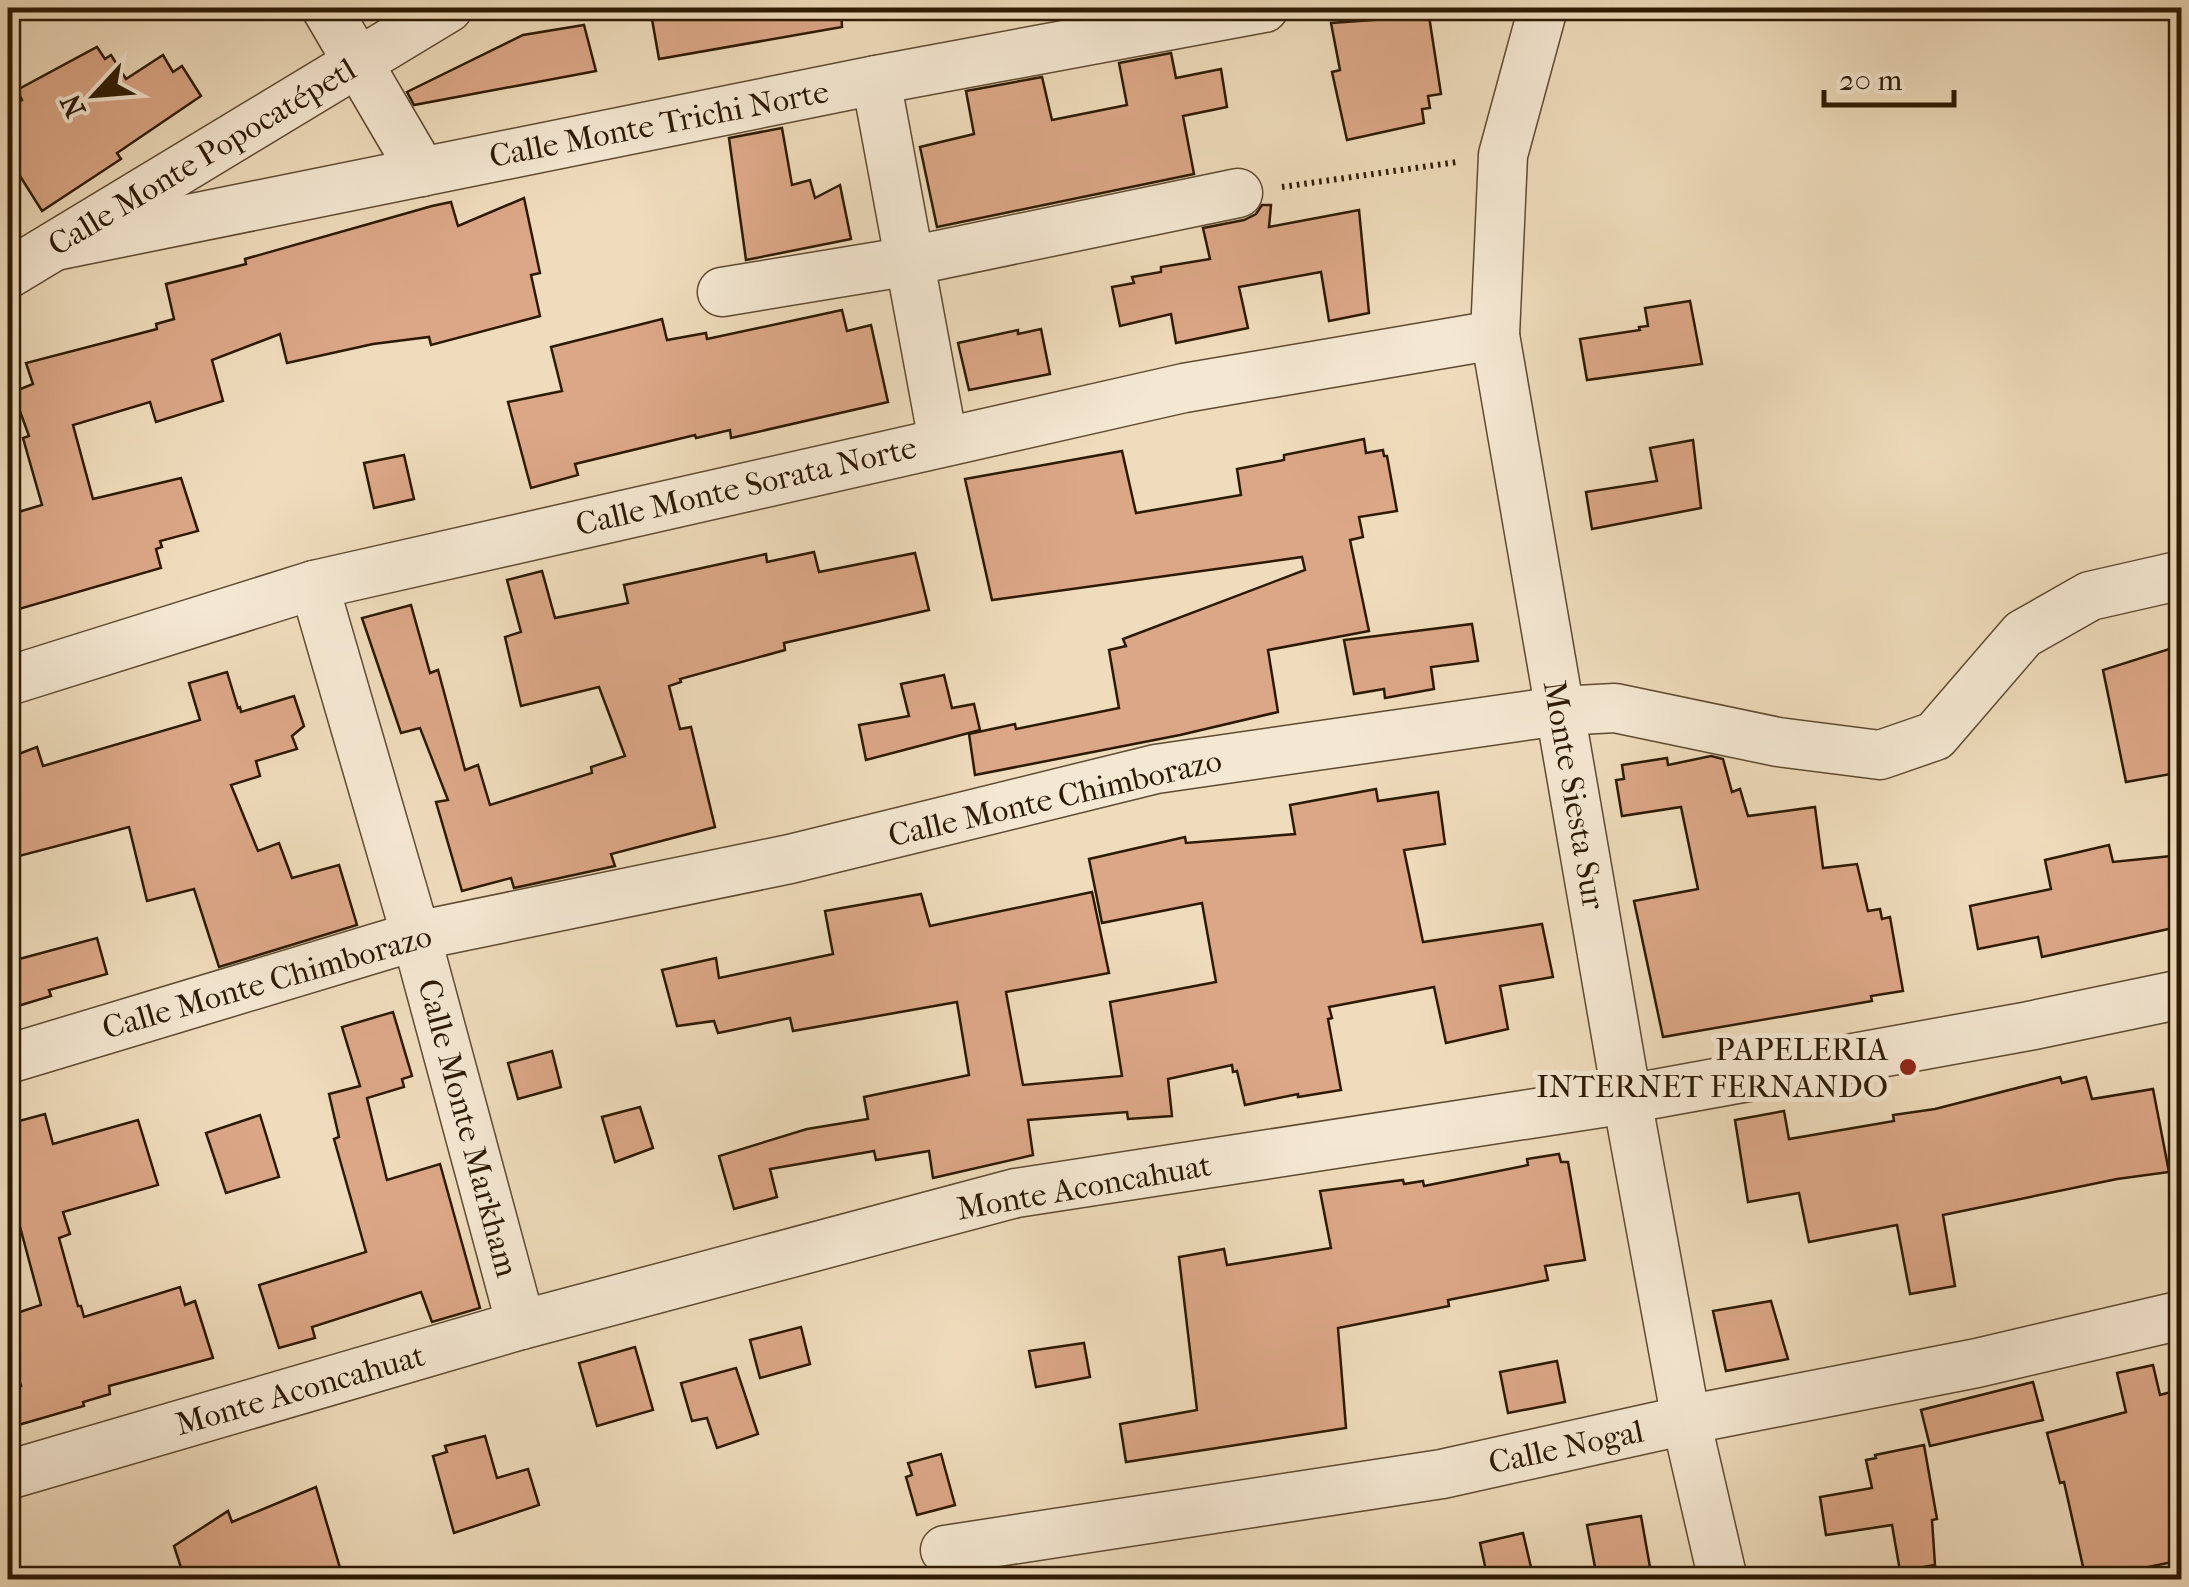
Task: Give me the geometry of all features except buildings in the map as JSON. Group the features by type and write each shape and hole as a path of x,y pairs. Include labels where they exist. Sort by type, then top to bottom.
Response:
{"street":[{"path":"326,8 422,172"},
{"name":"Calle Monte Popocatépetl","path":"8,274 448,8"},
{"name":"Calle Monte Trichi Norte","path":"54,246 876,80 1264,8"},
{"name":"Monte Siesta Sur","path":"1543,8 1503,156 1495,335 1627,1099 1686,1420 1723,1580"},
{"path":"876,80 943,441"},
{"path":"722,292 910,262 1238,193"},
{"name":"Calle Monte Sorata Norte","path":"8,681 314,585 1184,388 1495,335"},
{"name":"Calle Monte Chimborazo","path":"8,1060 416,936 790,859 1156,769 1560,711 1616,708 1778,742 1880,755 1935,736 2022,634 2090,596 2182,574"},
{"name":"Calle Monte Markham","path":"314,585 416,936 522,1325"},
{"name":"Monte Aconcahuat","path":"8,1474 522,1325 1016,1193 1627,1099 2010,1030 2182,994"},
{"name":"Calle Nogal","path":"945,1550 1442,1474 1686,1420 1977,1363 2182,1315"}],"path":[{"path":"1238,193 1503,156"}],"place":[{"name":"PAPELERIA INTERNET FERNANDO","path":"1908,1067"}]}
